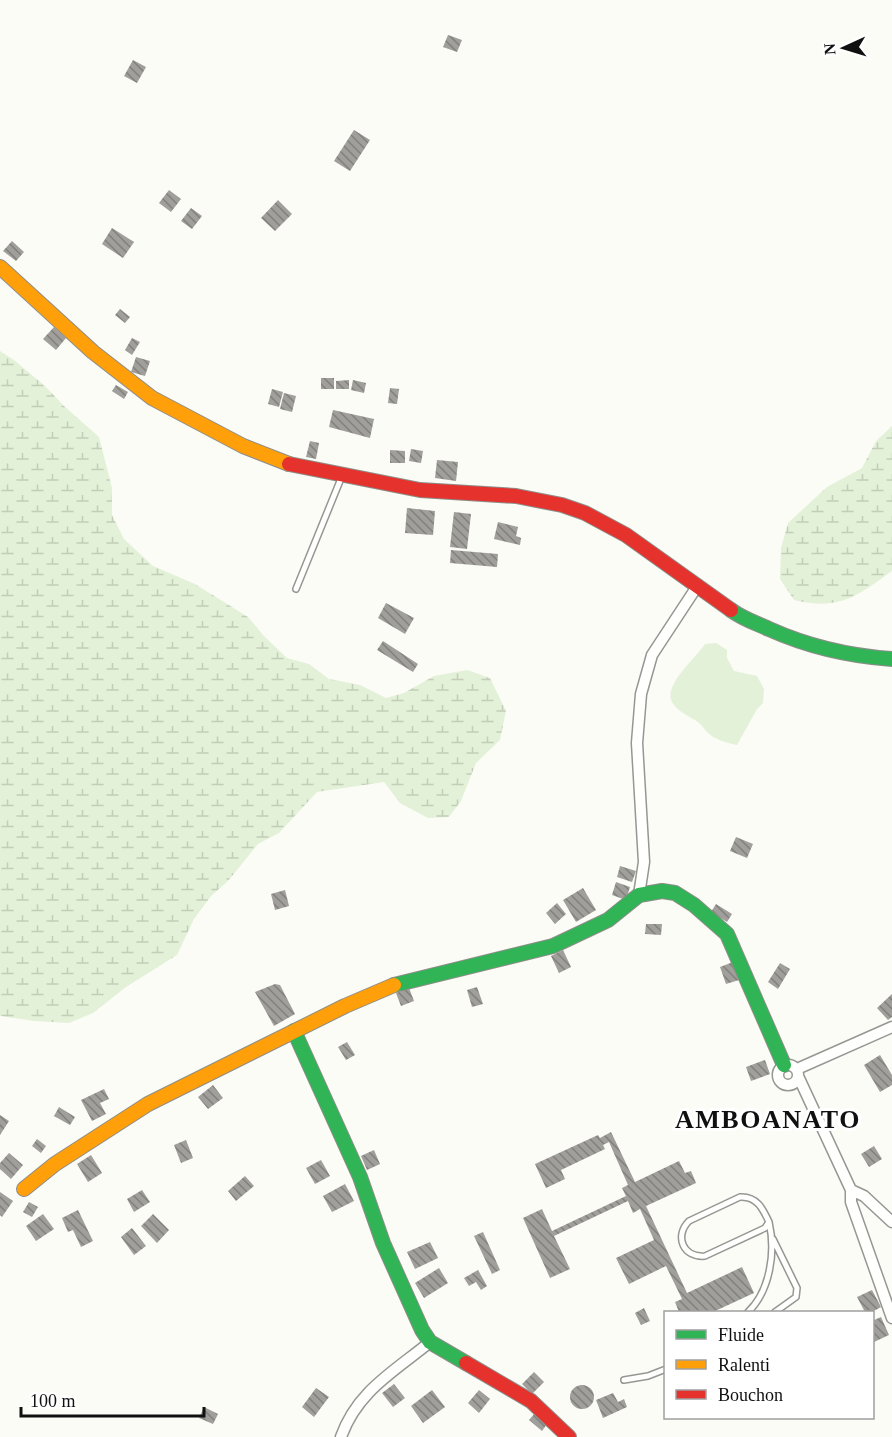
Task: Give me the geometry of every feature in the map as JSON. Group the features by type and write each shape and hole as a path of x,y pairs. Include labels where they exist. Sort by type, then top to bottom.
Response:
{"street":[{"path":"0,267 104,363 155,400 261,455 302,467 342,475 427,490 520,497 558,504 583,512 618,530 740,616 795,642 847,656 892,660"},
{"path":"639,895 644,861 636,743 641,694 652,655 698,585"},
{"path":"24,1190 55,1164 148,1104 387,987 553,946 608,920 639,895 662,891 675,894 694,905 727,934 851,1190 851,1203 892,1318"},
{"path":"793,1070 892,1027"},
{"path":"294,1031 360,1177 383,1243 422,1330 430,1342 531,1401 569,1437"},
{"path":"851,1190 864,1196 892,1222"},
{"path":"341,1437 348,1418 364,1397 380,1381 430,1342"}],"lane":[{"path":"296,590 342,475"},
{"path":"769,1222 757,1232 705,1256 695,1257 683,1246 681,1235 684,1226 689,1221 740,1197 755,1200 763,1209 769,1222 773,1237 797,1288 796,1297 776,1311"},
{"path":"749,1311 763,1295 768,1283 773,1237"},
{"path":"624,1380 648,1376 664,1370"}],"green space":[{"path":"0,351 45,386 99,437 112,488 112,515 124,539 153,566 195,584 248,617 287,658 309,664 329,679 360,685 386,698 404,693 434,676 467,670 490,678 506,711 500,740 476,763 461,801 449,817 428,818 400,803 384,782 317,792 279,833 258,844 228,881 211,896 194,919 177,955 126,987 93,1013 69,1023 0,1016"},
{"path":"892,426 892,571 847,599 824,604 794,600 780,579 781,548 788,523 827,487 862,468 876,441"},
{"path":"716,643 727,650 727,658 734,671 757,676 764,689 763,703 757,709 737,745 721,741 710,735 698,722 677,708 670,695 676,680 705,644"}],"building":[{"path":"448,35 462,40 457,52 443,47"},
{"path":"133,60 146,67 137,83 124,76"},
{"path":"354,130 370,140 350,171 334,161"},
{"path":"169,190 181,199 171,212 159,203"},
{"path":"278,200 292,214 275,231 261,218"},
{"path":"191,208 202,216 192,229 181,221"},
{"path":"112,228 134,242 123,258 102,244"},
{"path":"12,241 24,252 16,261 3,251"},
{"path":"120,309 130,317 125,323 115,315"},
{"path":"54,327 66,338 56,350 43,339"},
{"path":"132,338 140,342 132,355 125,350"},
{"path":"136,357 150,361 145,376 131,372"},
{"path":"321,378 334,378 334,389 321,389"},
{"path":"349,380 349,389 336,389 336,381"},
{"path":"353,380 366,383 364,393 351,390"},
{"path":"116,385 128,392 124,399 112,391"},
{"path":"390,388 399,389 397,404 388,403"},
{"path":"272,389 283,392 279,407 268,404"},
{"path":"284,393 296,396 292,412 280,409"},
{"path":"333,410 374,419 370,438 329,427"},
{"path":"310,441 319,443 316,459 306,457"},
{"path":"411,449 423,451 421,463 409,461"},
{"path":"390,450 405,451 405,463 390,463"},
{"path":"437,460 458,462 456,481 435,478"},
{"path":"407,508 435,511 433,535 405,533"},
{"path":"454,512 471,514 467,549 450,547"},
{"path":"498,522 518,527 516,536 521,538 520,545 494,539"},
{"path":"451,550 498,554 497,567 450,563"},
{"path":"386,603 414,618 405,634 378,618"},
{"path":"383,641 418,664 413,672 377,650"},
{"path":"736,837 753,844 747,858 730,851"},
{"path":"620,866 636,871 632,882 617,877"},
{"path":"616,882 630,887 626,900 612,895"},
{"path":"583,888 596,910 576,922 563,900"},
{"path":"285,890 289,906 275,910 271,894"},
{"path":"557,903 566,914 555,924 546,913"},
{"path":"716,904 732,914 727,922 711,912"},
{"path":"646,924 662,924 661,935 645,934"},
{"path":"563,950 571,967 559,973 551,956"},
{"path":"733,962 739,980 726,984 720,967"},
{"path":"780,963 790,969 778,989 768,982"},
{"path":"275,984 280,985 295,1014 274,1026 255,992"},
{"path":"477,987 483,1004 472,1007 467,990"},
{"path":"409,988 414,1001 401,1006 396,993"},
{"path":"892,994 892,1017 888,1020 877,1008"},
{"path":"347,1042 355,1055 346,1060 338,1047"},
{"path":"880,1055 892,1075 892,1085 880,1092 864,1065"},
{"path":"765,1060 770,1074 751,1081 746,1067"},
{"path":"213,1085 223,1098 208,1109 198,1097"},
{"path":"104,1089 109,1099 100,1103 106,1114 92,1121 81,1100"},
{"path":"59,1107 75,1117 70,1125 54,1116"},
{"path":"0,1115 9,1121 0,1135"},
{"path":"611,1132 635,1182 679,1161 685,1173 691,1171 696,1183 646,1206 687,1293 742,1267 754,1293 715,1311 679,1311 675,1302 682,1299 666,1266 629,1284 616,1258 654,1240 640,1209 633,1213 628,1201 554,1236 570,1269 550,1278 523,1218 542,1209 552,1231 626,1196 622,1188 628,1185 609,1142 603,1145 605,1149 561,1170 565,1179 546,1188 535,1164 598,1135 600,1138"},
{"path":"37,1139 46,1146 41,1153 32,1146"},
{"path":"186,1140 193,1158 181,1163 174,1145"},
{"path":"874,1146 882,1159 869,1167 861,1154"},
{"path":"374,1150 380,1164 367,1170 361,1156"},
{"path":"9,1153 23,1165 11,1179 0,1169 0,1163"},
{"path":"91,1155 102,1173 88,1182 77,1164"},
{"path":"321,1160 330,1176 315,1184 306,1168"},
{"path":"245,1176 254,1186 236,1201 228,1191"},
{"path":"345,1184 354,1201 332,1212 323,1196"},
{"path":"142,1190 150,1202 134,1212 127,1199"},
{"path":"0,1192 13,1201 2,1217 0,1215"},
{"path":"29,1202 38,1207 32,1217 23,1212"},
{"path":"78,1210 93,1241 81,1247 73,1230 68,1232 62,1218"},
{"path":"43,1214 54,1229 36,1241 26,1226"},
{"path":"153,1214 169,1230 157,1243 141,1226"},
{"path":"132,1228 146,1246 134,1255 121,1237"},
{"path":"483,1232 500,1270 492,1274 474,1236"},
{"path":"430,1242 438,1258 415,1269 407,1252"},
{"path":"439,1268 448,1283 424,1298 415,1283"},
{"path":"478,1270 487,1286 481,1290 476,1282 469,1286 464,1278"},
{"path":"872,1290 881,1307 874,1311 864,1311 857,1297"},
{"path":"644,1308 650,1321 641,1325 635,1313"},
{"path":"881,1317 889,1335 874,1342 874,1320"},
{"path":"534,1372 544,1382 532,1394 522,1384"},
{"path":"394,1384 405,1398 393,1407 382,1393"},
{"path":"582,1385 591,1388 594,1397 591,1406 582,1409 573,1406 570,1397 573,1388"},
{"path":"316,1388 329,1397 314,1417 302,1407"},
{"path":"432,1390 445,1407 423,1423 411,1406"},
{"path":"479,1390 490,1399 479,1413 468,1403"},
{"path":"613,1393 618,1402 624,1399 627,1407 603,1418 596,1400"},
{"path":"204,1407 218,1414 213,1424 199,1418"},
{"path":"535,1413 547,1424 542,1431 529,1420"}],"traffic: fast":[{"path":"731,610 769,629 814,646 860,656 892,659"},
{"path":"394,985 553,946 608,920 639,895 662,891 675,893 694,905 727,934 784,1065"},
{"path":"294,1031 360,1177 383,1243 422,1330 430,1342 466,1363"}],"traffic: slow":[{"path":"0,267 93,352 152,398 243,446 289,464"},
{"path":"24,1189 55,1164 148,1104 345,1006 394,985"}],"traffic: jam":[{"path":"289,464 420,490 516,496 562,505 585,513 626,535 731,610"},
{"path":"466,1363 531,1401 569,1437"}],"district":[{"name":"AMBOANATO","path":"768,1119"}]}
